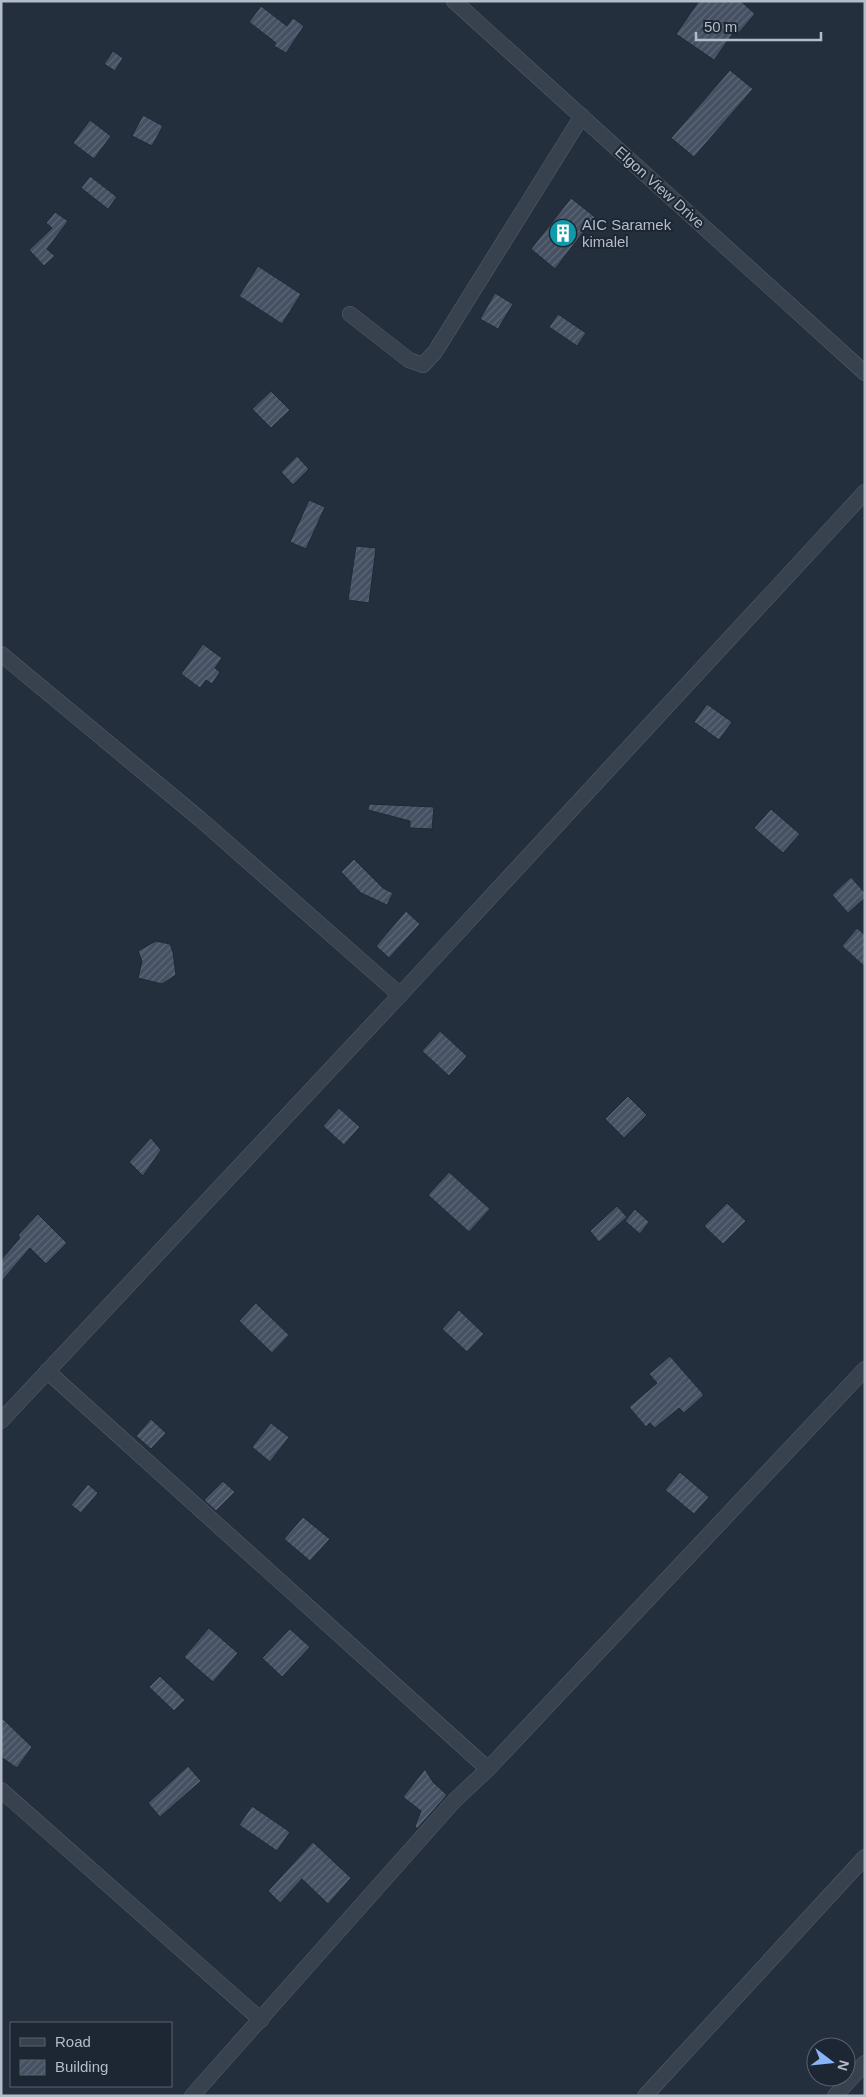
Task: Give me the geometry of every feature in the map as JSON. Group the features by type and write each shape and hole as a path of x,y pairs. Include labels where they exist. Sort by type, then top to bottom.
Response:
{"street":[{"name":"Elgon View Drive","path":"454,1 865,373"},
{"path":"350,314 409,360 423,365 434,352 582,116"},
{"path":"1,1421 400,995 865,492"},
{"path":"1,654 200,819 400,995"},
{"path":"192,2096 454,1801 488,1769 865,1369"},
{"path":"47,1371 488,1769"},
{"path":"1,1790 261,2020"},
{"path":"645,2096 865,1857"},
{"path":"835,2096 865,2063"}],"building":[{"path":"699,1 741,1 755,14 737,35 734,32 714,60 676,34"},
{"path":"261,6 287,26 293,18 304,26 286,53 274,46 276,43 249,22"},
{"path":"113,51 123,58 115,71 104,64"},
{"path":"730,70 753,89 694,157 671,138"},
{"path":"143,115 163,126 152,146 132,136"},
{"path":"90,120 111,136 94,159 73,143"},
{"path":"90,176 117,197 108,209 81,188"},
{"name":"AIC Saramek kimalel","path":"571,198 595,217 555,269 531,249"},
{"path":"55,212 68,221 47,249 55,256 44,266 29,250 52,228 46,223"},
{"path":"258,266 301,294 282,324 239,296"},
{"path":"495,293 513,304 498,329 480,319"},
{"path":"558,314 586,333 577,346 549,327"},
{"path":"271,391 290,410 271,428 252,409"},
{"path":"297,456 309,469 293,485 281,472"},
{"path":"309,500 325,507 306,549 290,542"},
{"path":"356,546 376,548 369,603 348,600"},
{"path":"203,644 222,658 215,668 220,672 212,684 206,680 200,688 181,674"},
{"path":"707,704 732,722 719,740 694,722"},
{"path":"369,804 434,807 432,829 410,828 410,821 368,810"},
{"path":"771,809 800,834 783,853 754,828"},
{"path":"354,859 383,888 393,893 387,905 361,893 341,872"},
{"path":"851,877 865,893 865,898 848,913 832,895"},
{"path":"406,911 420,924 389,958 376,946"},
{"path":"857,928 865,935 865,967 842,946"},
{"path":"156,941 170,944 173,952 176,975 162,984 138,978 142,961 138,951"},
{"path":"440,1031 467,1056 449,1076 422,1051"},
{"path":"628,1096 647,1115 624,1138 605,1119"},
{"path":"339,1108 360,1127 344,1145 323,1126"},
{"path":"151,1138 161,1150 143,1176 129,1162"},
{"path":"449,1172 490,1209 469,1232 428,1195"},
{"path":"727,1203 746,1221 723,1244 704,1226"},
{"path":"617,1206 627,1217 599,1242 590,1231"},
{"path":"635,1209 649,1222 640,1234 625,1221"},
{"path":"38,1214 67,1243 46,1264 30,1248 1,1282 1,1260 20,1238 18,1235"},
{"path":"256,1303 289,1335 272,1353 239,1321"},
{"path":"459,1310 484,1334 467,1352 442,1329"},
{"path":"670,1356 704,1395 684,1413 679,1408 655,1428 650,1423 646,1427 629,1407 657,1383 649,1374"},
{"path":"151,1419 166,1433 151,1449 136,1436"},
{"path":"271,1423 289,1437 270,1462 252,1447"},
{"path":"680,1472 709,1497 694,1514 665,1490"},
{"path":"223,1481 235,1492 216,1511 204,1500"},
{"path":"88,1484 98,1493 81,1513 71,1505"},
{"path":"303,1517 330,1539 310,1561 284,1539"},
{"path":"209,1628 238,1653 213,1682 184,1657"},
{"path":"290,1629 310,1647 282,1677 262,1658"},
{"path":"160,1676 185,1700 174,1711 149,1687"},
{"path":"1,1717 32,1747 17,1768 1,1757"},
{"path":"188,1766 201,1781 160,1817 148,1803"},
{"path":"425,1769 433,1782 447,1795 417,1829 415,1826 421,1811 403,1797"},
{"path":"252,1806 290,1832 277,1851 239,1825"},
{"path":"313,1842 351,1878 328,1904 302,1879 280,1903 268,1891"}],"place":[{"name":"AIC Saramek kimalel","path":"563,233"}]}
